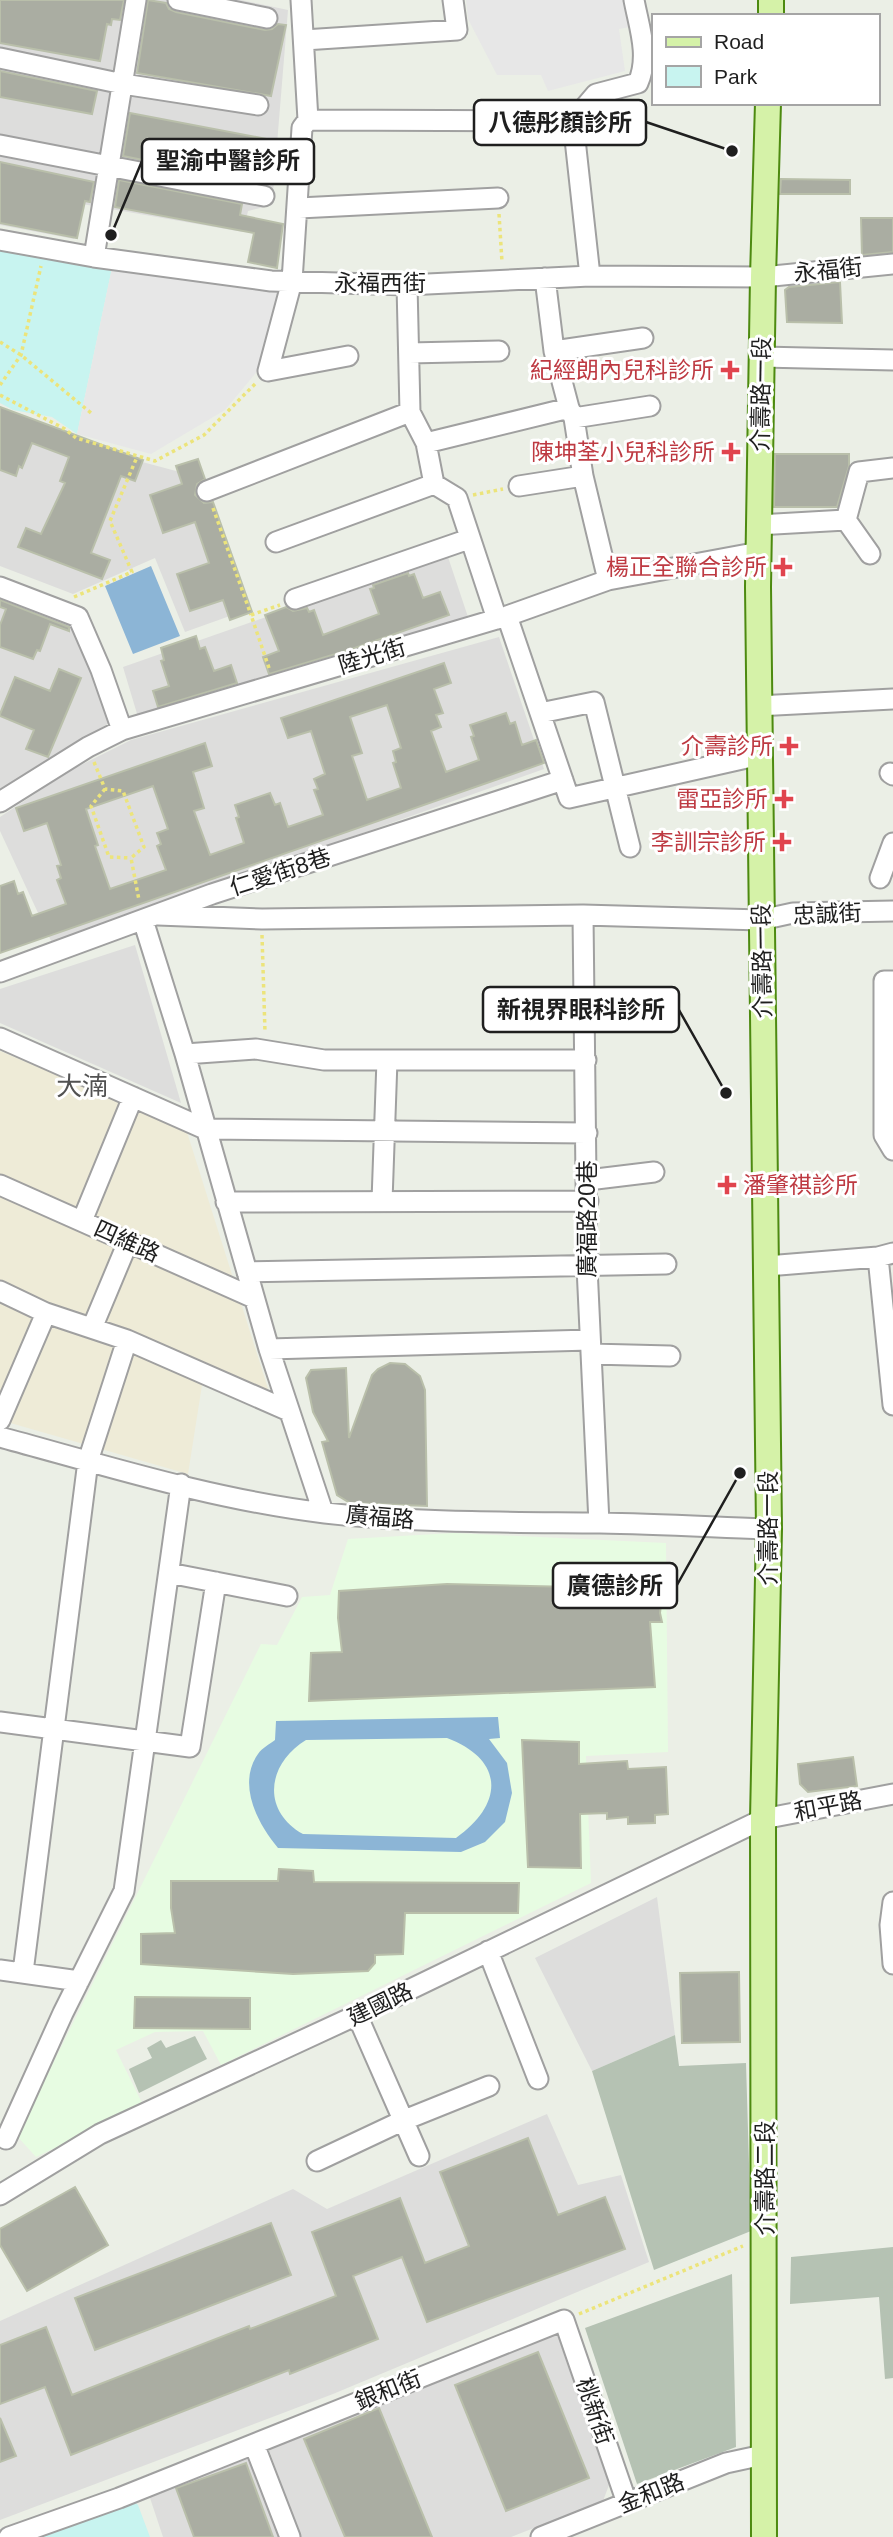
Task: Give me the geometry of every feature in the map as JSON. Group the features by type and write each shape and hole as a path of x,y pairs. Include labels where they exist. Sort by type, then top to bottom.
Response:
{"main road":[{"name":"介壽路一段","path":"763,1819 769,1529 759,525 762,276 768,105"},
{"name":"介壽路二段","path":"763,1819 764,2537"}],"street":[{"path":"94,257 136,0"},
{"path":"178,0 267,18"},
{"path":"301,0 308,120 302,128 299,208 292,281 268,371 348,356"},
{"path":"304,40 457,30 453,0"},
{"path":"590,275 573,121 596,94 638,83 644,70 645,59 634,0"},
{"path":"0,58 123,84 258,105"},
{"path":"308,120 573,121"},
{"path":"0,145 264,196"},
{"path":"299,208 498,198"},
{"name":"永福西街","path":"0,240 94,257 271,281 407,285 590,275 762,276"},
{"name":"永福街","path":"762,276 893,264"},
{"path":"545,278 554,351 572,413 583,476 608,580"},
{"path":"407,285 410,412 426,443 434,484 457,498 469,539 540,713 566,789"},
{"path":"554,351 643,338"},
{"path":"409,354 499,352"},
{"path":"762,357 893,360"},
{"path":"426,443 572,413 650,406"},
{"path":"207,491 410,412"},
{"path":"846,520 859,472 893,468"},
{"path":"519,486 583,476"},
{"path":"276,542 434,484"},
{"path":"759,525 846,520"},
{"path":"846,520 870,554"},
{"path":"295,599 469,539"},
{"name":"陸光街","path":"0,802 88,747 122,730 502,618 608,580 759,552"},
{"path":"0,587 78,617 102,670 122,730"},
{"path":"759,706 893,699"},
{"path":"540,713 594,702 630,847"},
{"name":"仁愛街8巷","path":"0,972 212,894 566,789 614,786 760,755"},
{"path":"880,878 893,843"},
{"name":"忠誠街","path":"150,917 262,919 583,915 761,920 793,913 893,911"},
{"name":"廣福路20巷","path":"583,915 587,1267 599,1523"},
{"path":"150,917 226,1202 269,1349 323,1512"},
{"path":"893,981 884,981 884,1135 893,1150"},
{"path":"0,1038 205,1129 587,1133"},
{"path":"185,1054 265,1051 324,1060 586,1060"},
{"path":"382,1201 387,1060"},
{"path":"82,1221 133,1097"},
{"path":"588,1180 654,1172"},
{"name":"四維路","path":"0,1185 254,1298"},
{"path":"226,1202 588,1200"},
{"path":"92,1328 128,1242"},
{"path":"767,1266 886,1255 893,1405"},
{"path":"247,1272 666,1264"},
{"path":"0,1292 46,1313 127,1340 289,1411"},
{"path":"0,1420 46,1313"},
{"path":"23,1972 88,1461 127,1340"},
{"path":"269,1349 590,1347 670,1356"},
{"name":"廣福路","path":"0,1437 252,1501 323,1512 446,1522 599,1523 769,1529"},
{"path":"6,2138 124,1891 181,1484"},
{"path":"169,1573 287,1596"},
{"path":"0,1723 190,1746 216,1582"},
{"name":"和平路","path":"763,1819 893,1794"},
{"name":"建國路","path":"0,2195 100,2134 358,2015 763,1819"},
{"path":"893,1902 890,1925 893,1964"},
{"path":"488,1951 538,2079"},
{"path":"0,1970 79,1981"},
{"path":"358,2015 419,2156"},
{"path":"317,2161 402,2121 489,2086"},
{"name":"銀和街","path":"9,2537 119,2498 564,2320"},
{"name":"桃新街","path":"564,2320 627,2503"},
{"path":"254,2444 290,2537"},
{"name":"金和路","path":"541,2537 726,2463 763,2455"}],"path":[{"path":"498,198 503,279"},
{"path":"0,385 21,355 44,256"},
{"path":"0,342 21,355 91,413"},
{"path":"0,396 65,429 76,438 155,461 204,435 268,371"},
{"path":"67,613 74,597 132,572 110,521 137,457"},
{"path":"457,498 519,486"},
{"path":"207,491 276,685"},
{"path":"251,615 295,599"},
{"path":"88,747 105,789"},
{"path":"105,789 123,791 132,814 144,847 131,858 109,857 91,806 105,789"},
{"path":"131,858 150,917"},
{"path":"262,919 265,1051"},
{"path":"564,2320 765,2238"}],"shaded area":[{"path":"0,0 241,0 288,10 272,205 248,211 243,232 82,204 74,239 0,225"},
{"path":"466,0 626,0 630,27 619,29 625,71 548,91 541,75 497,75 468,19"},
{"path":"112,268 288,294 264,363 225,410 151,454 77,434"},
{"path":"0,424 191,475 241,612 185,632 155,558 73,594 0,566"},
{"path":"447,554 469,620 138,717 123,667"},
{"path":"151,566 180,636 133,654 105,586"},
{"path":"0,598 75,627 111,722 0,789"},
{"path":"499,637 544,769 52,943 0,831 0,817 71,770 131,740"},
{"path":"135,945 181,1103 0,1023 0,989"},
{"path":"0,1051 186,1129 270,1395 205,1366 188,1474 0,1420"},
{"path":"454,1533 666,1543 668,1752 586,1756 591,1883 221,2065 203,2031 155,2032 116,2050 143,2105 36,2157 17,2136 261,1644 277,1645 302,1597 330,1595 348,1539"},
{"path":"498,1717 500,1738 489,1739 507,1763 512,1793 505,1822 485,1842 461,1852 278,1848 263,1827 252,1803 249,1778 258,1754 275,1740 276,1721","holes":["447,1738 466,1747 480,1758 488,1770 490,1797 472,1825 456,1838 303,1834 289,1824 280,1813 275,1800 274,1787 283,1761 306,1740"]},
{"path":"657,1897 675,2035 592,2071 535,1958"},
{"path":"675,2035 679,2066 746,2063 751,2231 654,2270 592,2071"},
{"path":"195,2036 207,2059 139,2093 129,2069 152,2058 147,2048 161,2040 166,2048"},
{"path":"547,2114 578,2185 621,2175 649,2262 333,2394 0,2520 0,2321 293,2189 327,2209"},
{"path":"893,2247 893,2378 885,2379 879,2297 790,2304 791,2257"},
{"path":"732,2274 736,2447 637,2484 585,2328"},
{"path":"550,2332 558,2337 609,2485 603,2501 511,2537 301,2537 267,2445"},
{"path":"245,2450 281,2537 163,2537 147,2489"}],"green space":[{"path":"0,247 112,268 77,434 52,417 13,410 0,403"},
{"path":"134,2501 150,2537 33,2537"}],"building":[{"path":"0,0 124,0 120,20 112,19 111,25 107,24 100,61 0,43"},
{"path":"148,0 166,3 169,9 176,12 265,30 278,24 286,25 271,96 137,73"},
{"path":"0,71 97,91 92,114 0,97"},
{"path":"130,113 272,140 264,184 123,156"},
{"path":"0,162 94,182 90,202 85,201 77,238 0,223"},
{"path":"781,179 850,180 850,194 780,194"},
{"path":"119,180 242,204 240,215 283,224 277,268 248,262 254,233 115,207"},
{"path":"861,218 893,218 893,252 862,255"},
{"path":"840,282 842,323 787,322 785,290 789,287"},
{"path":"0,407 143,460 135,481 121,476 91,553 110,560 102,579 18,547 26,528 41,534 65,483 60,481 69,457 32,443 16,476 0,470"},
{"path":"775,454 849,454 849,466 837,507 774,507"},
{"path":"198,459 205,479 197,484 195,495 204,503 213,502 252,612 230,620 223,600 190,611 177,574 209,563 195,522 163,533 150,495 182,484 176,466"},
{"path":"408,573 409,576 414,574 423,598 440,592 449,615 349,650 269,674 263,657 279,651 265,615 286,607 293,611 307,608 309,612 314,610 323,635 379,614 370,589 374,588 373,585"},
{"path":"0,600 69,627 69,631 50,624 40,651 37,650 33,659 0,647 0,625 6,609 0,607"},
{"path":"196,636 200,649 205,647 214,671 231,665 237,683 158,707 153,691 169,686 161,661 164,660 161,648"},
{"path":"444,663 451,683 434,689 443,713 436,715 441,727 431,731 446,772 479,760 470,725 506,713 510,724 515,722 522,745 536,740 544,763 0,953 0,886 14,881 18,894 23,892 32,916 66,904 57,880 61,878 57,866 61,865 47,823 24,831 16,808 205,743 212,766 193,772 204,808 194,811 210,855 244,843 235,805 270,793 275,805 280,803 288,827 323,815 314,790 318,789 314,779 325,774 311,731 288,738 281,718","holes":["387,705 401,748 393,751 396,762 393,763 401,788 367,800 352,756 362,753 350,717","153,786 168,829 157,833 161,844 157,846 166,870 110,889 86,809"]},
{"path":"59,669 81,678 48,757 26,749 34,730 0,714 15,677 50,691"},
{"path":"390,1363 405,1364 420,1376 425,1390 427,1506 350,1503 337,1495 322,1442 328,1441 313,1412 306,1378 311,1370 346,1368 349,1438 372,1375"},
{"path":"447,1584 663,1589 660,1613 662,1622 650,1622 655,1687 309,1701 311,1653 342,1652 338,1618 339,1591"},
{"path":"522,1740 579,1742 579,1764 627,1761 628,1769 666,1767 668,1814 655,1815 655,1823 628,1824 628,1817 607,1819 607,1813 580,1814 581,1868 528,1867"},
{"path":"853,1757 857,1786 808,1792 800,1784 798,1764"},
{"path":"279,1869 313,1871 314,1882 519,1883 518,1913 405,1913 403,1954 375,1955 375,1963 368,1971 293,1974 141,1964 141,1934 175,1933 171,1881 278,1881"},
{"path":"739,1972 740,2042 682,2043 680,1973"},
{"path":"135,1997 250,1998 250,2029 134,2028"},
{"path":"528,2138 558,2215 605,2197 625,2249 427,2322 402,2257 353,2276 378,2339 290,2374 289,2370 71,2455 45,2387 0,2404 0,2345 46,2327 72,2395 249,2326 250,2329 336,2296 312,2232 400,2198 425,2263 469,2246 440,2172"},
{"path":"75,2187 108,2245 27,2291 0,2245 0,2229"},
{"path":"271,2223 291,2275 95,2350 75,2298"},
{"path":"538,2352 589,2478 506,2511 455,2385"},
{"path":"379,2408 432,2537 345,2537 304,2439"},
{"path":"0,2418 16,2456 0,2462"},
{"path":"246,2463 273,2537 194,2537 176,2488"}],"place":[{"name":"八德彤顏診所","path":"732,151"},
{"name":"聖渝中醫診所","path":"111,235"},
{"name":"紀經朗內兒科診所","path":"730,370"},
{"name":"陳坤荃小兒科診所","path":"731,452"},
{"name":"楊正全聯合診所","path":"783,567"},
{"name":"介壽診所","path":"789,746"},
{"name":"雷亞診所","path":"784,799"},
{"name":"李訓宗診所","path":"782,842"},
{"name":"新視界眼科診所","path":"726,1093"},
{"name":"潘肇祺診所","path":"727,1185"},
{"name":"廣德診所","path":"740,1473"}],"district":[{"name":"大湳","path":"82,1086"}]}
